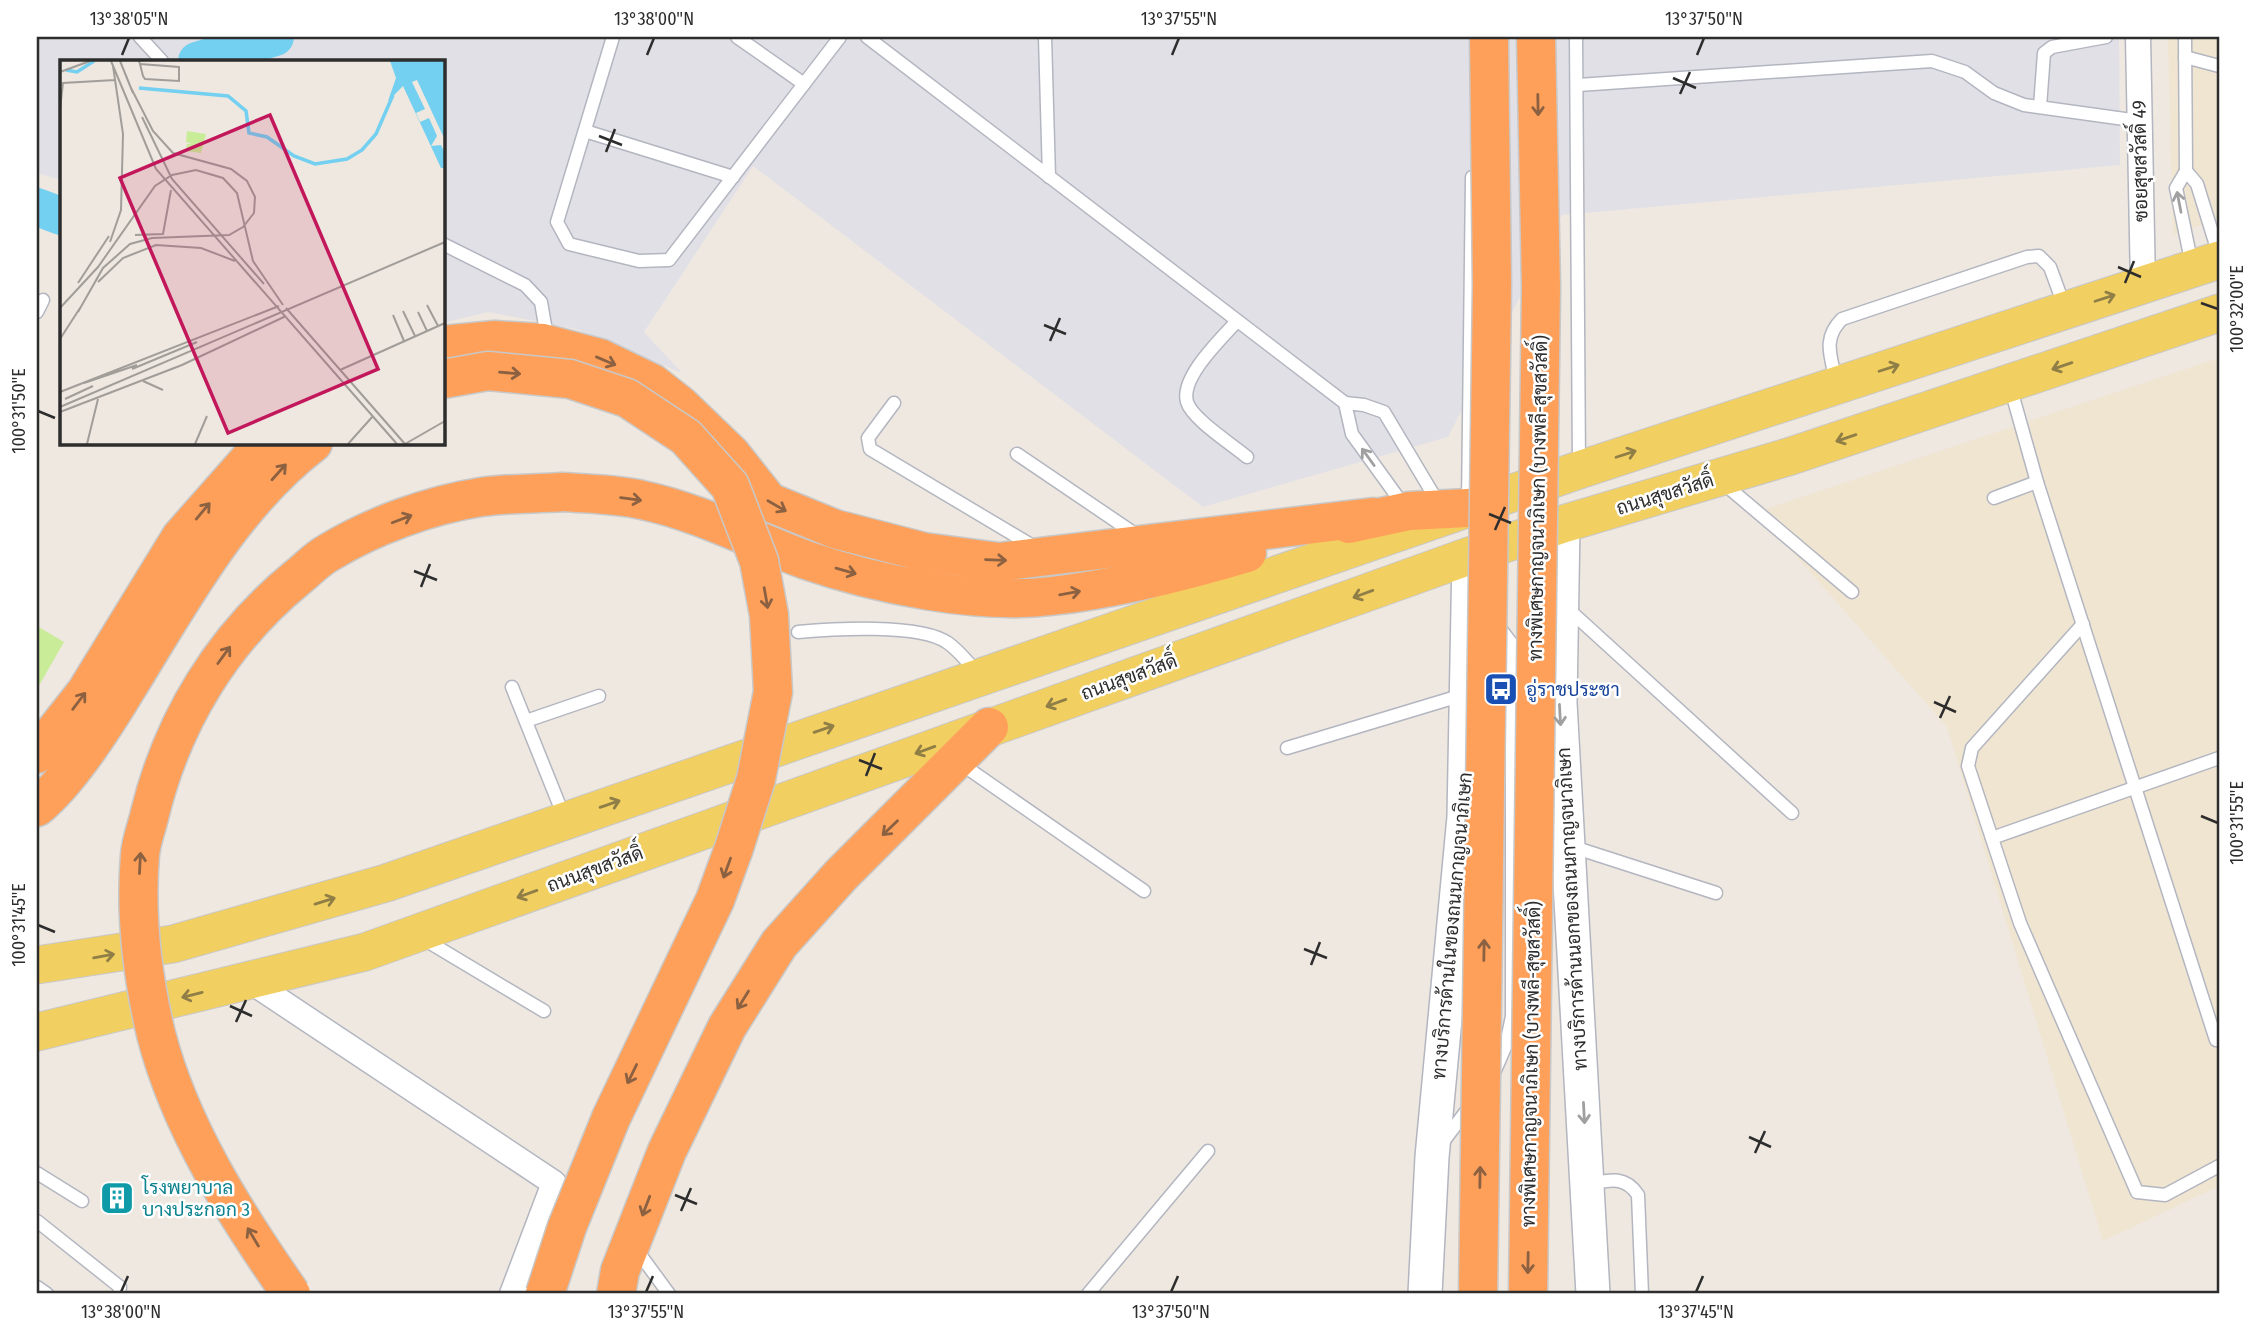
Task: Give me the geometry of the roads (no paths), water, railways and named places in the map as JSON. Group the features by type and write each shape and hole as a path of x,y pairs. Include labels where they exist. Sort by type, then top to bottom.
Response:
{"highway":[{"path":"1478,1294 1492,285 1489,37"},
{"name":"ทางพิเศษกาญจนาภิเษก (บางพลี-สุขสวัสดิ์)","path":"1528,1294 1541,288 1536,37"},
{"path":"444,345 495,340 548,345 600,358 652,383 731,454 769,502 789,512 886,545 924,552 999,562 1423,512"},
{"path":"444,379 488,372 570,379 627,398 686,437 730,486 760,561 769,615 773,692 756,779 734,848 716,900 611,1118 567,1227 545,1294"},
{"path":"37,754 86,692 181,537 263,444"},
{"path":"37,807 102,729 216,546 283,466 312,444"},
{"path":"291,1294 211,1167 173,1090 157,1035 138,927 140,853 165,764 188,710 238,635 281,591 327,553 404,517 468,500 563,492 641,499 807,560 877,580 953,595 1049,597 1158,578 1423,512"},
{"path":"616,1294 620,1271 667,1151 727,1027 779,944 841,875 989,727"}],"main road":[{"path":"37,965 173,944 386,883 980,675 1423,512 1579,470 2210,262"},
{"name":"ถนนสุขสวัสดิ์","path":"37,1032 365,953 1469,556 1563,524 1718,478 2219,313"},
{"path":"1423,512 1469,556"},
{"name":"ทางบริการด้านนอกของถนนกาญจนาภิเษก","path":"1563,524 1560,703 1593,1294"},
{"name":"ทางบริการด้านในของถนนกาญจนาภิเษก","path":"1425,1294 1432,1157 1464,817 1469,556"}],"street":[{"name":"ซอยสุขสวัสดิ์ 49","path":"2138,37 2143,285"},
{"path":"250,981 554,1183 512,1294"}],"lane":[{"path":"140,37 161,60"},
{"path":"613,37 557,222 569,244 639,261 669,260 840,37"},
{"path":"737,37 804,84"},
{"path":"867,37 1345,403 1364,405 1384,412 1423,512"},
{"path":"1045,37 1049,177"},
{"path":"1576,37 1579,470"},
{"path":"2040,107 2040,62 2044,53 2052,47 2106,37"},
{"path":"2185,37 2186,171 2176,188 2210,262"},
{"path":"2185,57 2219,66"},
{"path":"1578,85 1931,61 1965,72 1994,93 2024,105 2139,121"},
{"path":"584,131 733,177"},
{"path":"1423,512 1472,162"},
{"path":"2186,171 2197,184 2210,262"},
{"path":"444,244 525,285 541,302 548,345"},
{"path":"1837,385 1828,341 1831,329 1842,319 2027,257 2039,256 2050,267 2066,310"},
{"path":"37,312 43,300"},
{"path":"1237,321 1197,367 1187,390 1187,402 1195,414 1247,457"},
{"path":"2009,383 2037,482 2137,786 2216,1040"},
{"path":"894,403 868,438 870,449 1049,556"},
{"path":"1345,403 1352,434 1423,512"},
{"path":"1017,454 1151,545"},
{"path":"1718,478 1852,592"},
{"path":"1994,498 2037,482"},
{"path":"1562,604 1792,813"},
{"path":"1432,1157 1497,1070 1512,1016 1512,644 1497,623 1468,612"},
{"path":"2083,624 1972,748 1968,766 2020,923 2137,1192 2165,1195 2219,1166"},
{"path":"798,632 850,627 933,636 947,642 980,675"},
{"path":"512,687 566,819"},
{"path":"1287,748 1466,693"},
{"path":"526,721 599,696"},
{"path":"1992,838 2219,758"},
{"path":"957,761 1144,891"},
{"path":"1568,845 1716,893"},
{"path":"415,934 544,1011"},
{"path":"1088,1294 1208,1151"},
{"path":"37,1172 82,1201"},
{"path":"1588,1184 1616,1179 1631,1184 1638,1195 1642,1294"},
{"path":"37,1221 120,1287 119,1294"},
{"path":"632,1242 669,1294"},
{"path":"37,1287 47,1294"}],"waterway":[{"path":"200,60 275,37"},
{"path":"37,207 60,216"}],"place":[{"name":"อู่ราชประชา","path":"1501,689"},
{"name":"โรงพยาบาล บางประกอก 3","path":"117,1198"}]}
